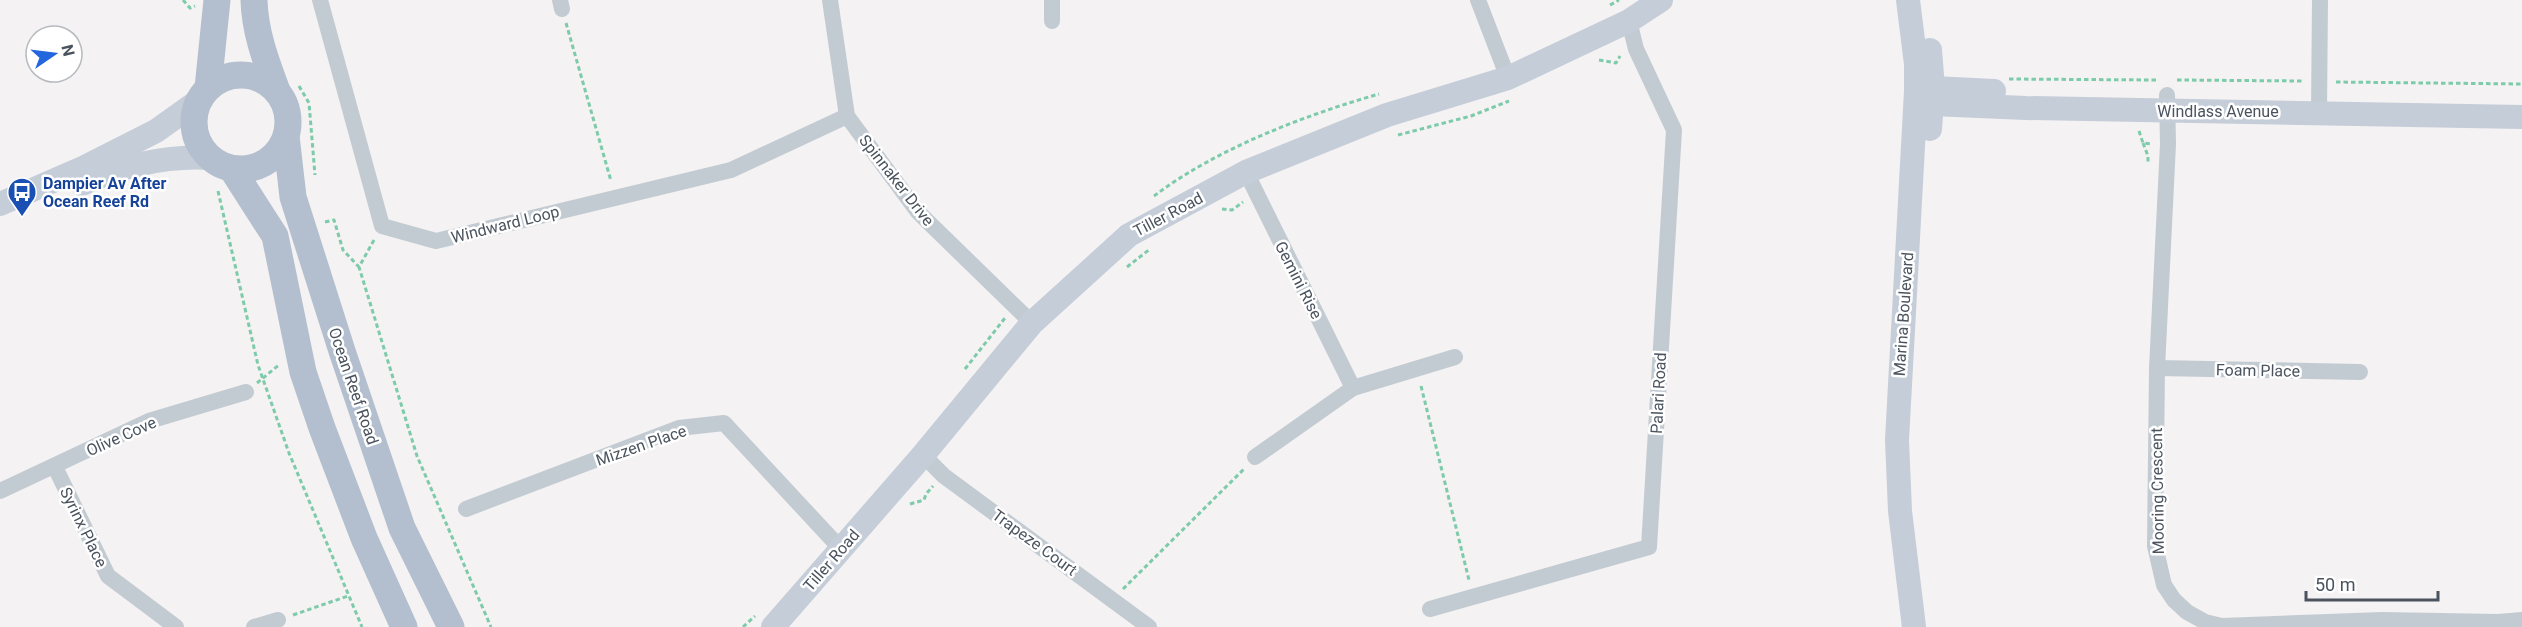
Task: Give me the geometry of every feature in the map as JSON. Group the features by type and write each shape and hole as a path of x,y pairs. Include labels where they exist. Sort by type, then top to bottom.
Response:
{"main road":[{"path":"220,171 246,169 260,165 271,159 286,136 288,120 285,105 286,85 260,45 255,23 254,0"},
{"path":"208,2 203,94 194,116 195,131 200,146 275,236 303,372 364,538 404,627"},
{"path":"203,94 220,79 235,75 251,75 265,81 286,85"},
{"name":"Ocean Reef Road","path":"286,136 293,196 342,351 402,528 451,627"}],"street":[{"path":"320,0 382,226"},
{"name":"Spinnaker Drive","path":"830,0 848,116 918,212 1023,316"},
{"path":"1052,0 1052,21"},
{"path":"1478,0 1511,88"},
{"name":"Tiller Road","path":"771,623 841,549 923,455 1023,316 1129,235 1246,172 1387,115 1511,88 1624,11 1661,0"},
{"name":"Marina Boulevard","path":"1908,0 1916,64 1924,95 1897,440 1900,511 1914,627"},
{"name":"Marina Boulevard","path":"1925,0 1913,427 1916,515 1929,627"},
{"path":"2320,0 2320,97"},
{"name":"Palari Road","path":"1430,609 1649,547 1674,130 1636,49 1624,11"},
{"name":"Windlass Avenue","path":"1924,95 2039,93 2168,103 2320,97 2522,102"},
{"path":"0,204 156,131 203,94"},
{"name":"Windlass Avenue","path":"2320,97 2522,117"},
{"name":"Mooring Crescent","path":"2168,103 2157,368 2156,546 2164,585 2187,612 2205,622 2222,626 2382,620 2498,622 2522,620"},
{"name":"Windward Loop","path":"382,226 436,241 730,170 848,116"},
{"path":"0,221 124,167 164,158 220,171"},
{"name":"Gemini Rise","path":"1246,172 1353,388"},
{"path":"1255,457 1353,388 1455,357"},
{"name":"Foam Place","path":"2157,368 2360,372"},
{"name":"Olive Cove","path":"0,491 149,421 246,392"},
{"name":"Mizzen Place","path":"466,509 679,428 724,423 841,549"},
{"name":"Trapeze Court","path":"923,455 944,476 1149,627"},
{"name":"Syrinx Place","path":"54,467 108,576 176,627"},
{"path":"254,627 278,620"}],"path":[{"path":"183,0 190,8 208,2"},
{"path":"561,5 616,198"},
{"path":"1609,6 1624,11"},
{"path":"1591,61 1603,59 1616,63 1620,56 1636,49"},
{"path":"2007,79 2320,97 2522,84"},
{"path":"286,85 309,103 315,178"},
{"path":"1391,136 1471,116 1511,88"},
{"path":"1146,202 1174,181 1233,150 1329,108 1384,93"},
{"path":"220,171 258,365 289,453 362,627"},
{"path":"1215,208 1232,210 1257,195"},
{"path":"334,220 343,250 359,267 417,456 491,627"},
{"path":"359,267 382,226"},
{"path":"1123,271 1157,244"},
{"path":"961,374 1023,316"},
{"path":"1417,369 1473,597"},
{"path":"1114,599 1255,457"},
{"path":"906,506 924,500 926,494 944,476"},
{"path":"278,620 348,596"},
{"path":"743,627 771,623"}],"place":[{"name":"Dampier Av After Ocean Reef Rd","path":"22,218"}]}
